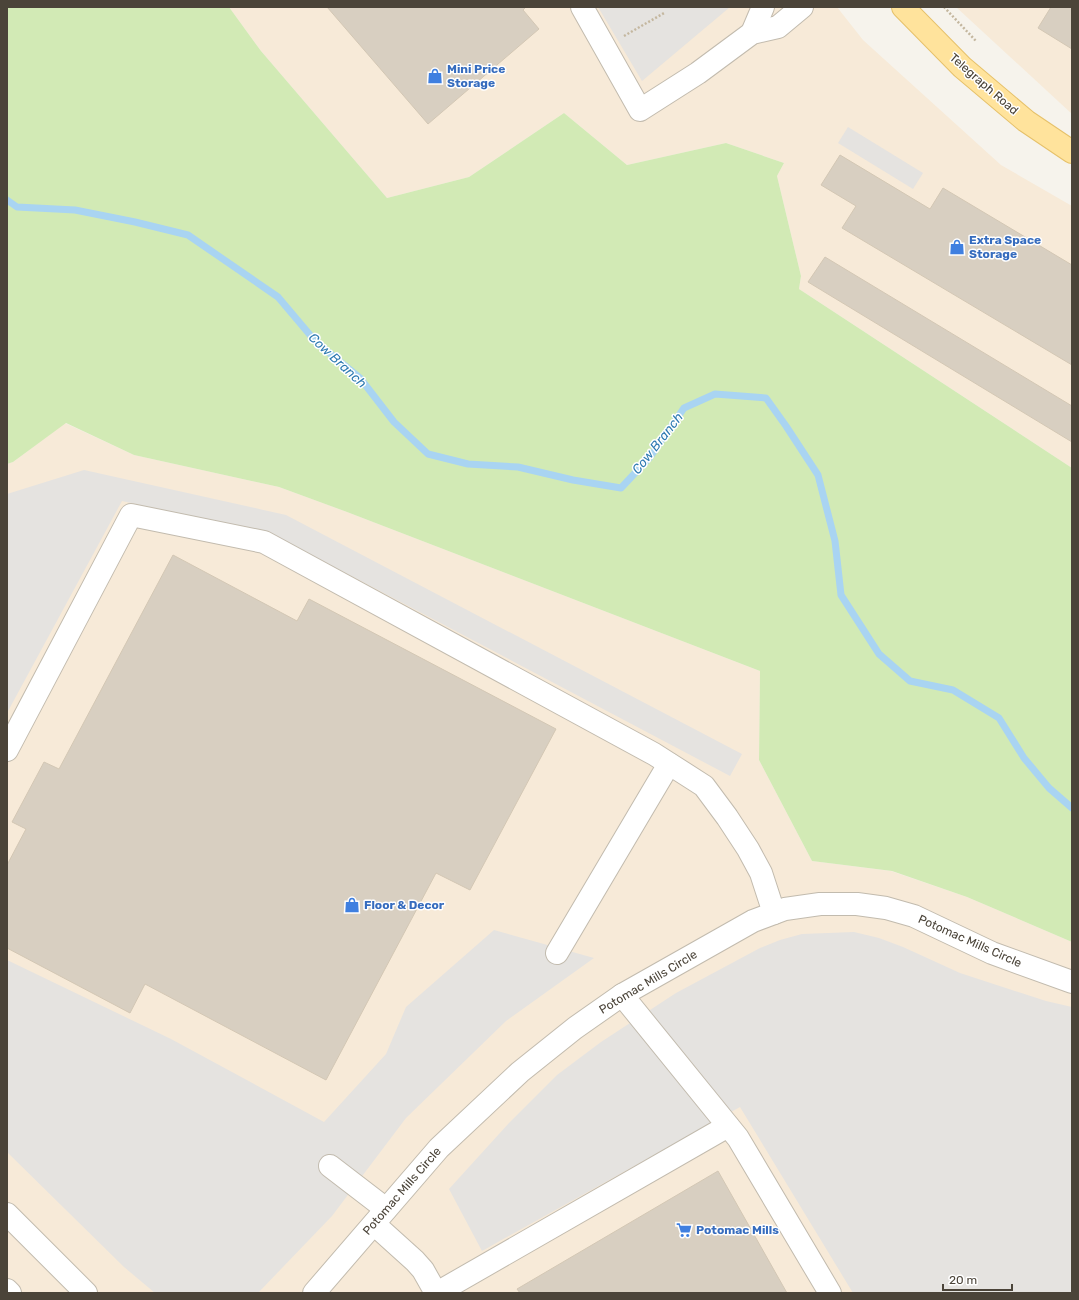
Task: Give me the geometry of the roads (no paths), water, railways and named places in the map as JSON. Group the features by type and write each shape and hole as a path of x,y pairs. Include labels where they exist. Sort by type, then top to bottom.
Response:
{"main road":[{"name":"Telegraph Road","path":"903,7 962,67 1026,122 1072,152"}],"street":[{"path":"582,7 640,110 698,73 752,32 778,27 802,7"},
{"path":"752,32 762,7"},
{"path":"7,750 131,515 264,542 654,754 704,786 748,849 761,873 774,913"},
{"path":"557,953 669,764"},
{"name":"Potomac Mills Circle","path":"314,1293 438,1148 515,1076 575,1028 622,995 753,921 785,909 820,904 856,904 886,908 914,916 992,953 1072,982"},
{"path":"622,995 738,1138 830,1293"},
{"path":"330,1166 380,1216 423,1270 437,1293 728,1126"},
{"path":"7,1214 86,1293"},
{"path":"7,1290 10,1293"}],"waterway":[{"name":"Cow Branch","path":"7,200 17,207 75,210 135,222 188,235 278,297 316,342 360,378 394,422 428,454 468,464 518,467 573,480 621,488 650,457 684,408 715,394 766,398 818,475 835,541 841,595 879,654 910,681 953,690 999,718 1024,758 1049,788 1072,808"}],"place":[{"name":"Mini Price Storage","path":"435,76"},
{"name":"Extra Space Storage","path":"957,247"},
{"name":"Floor & Decor","path":"352,905"},
{"name":"Potomac Mills","path":"684,1230"}]}
